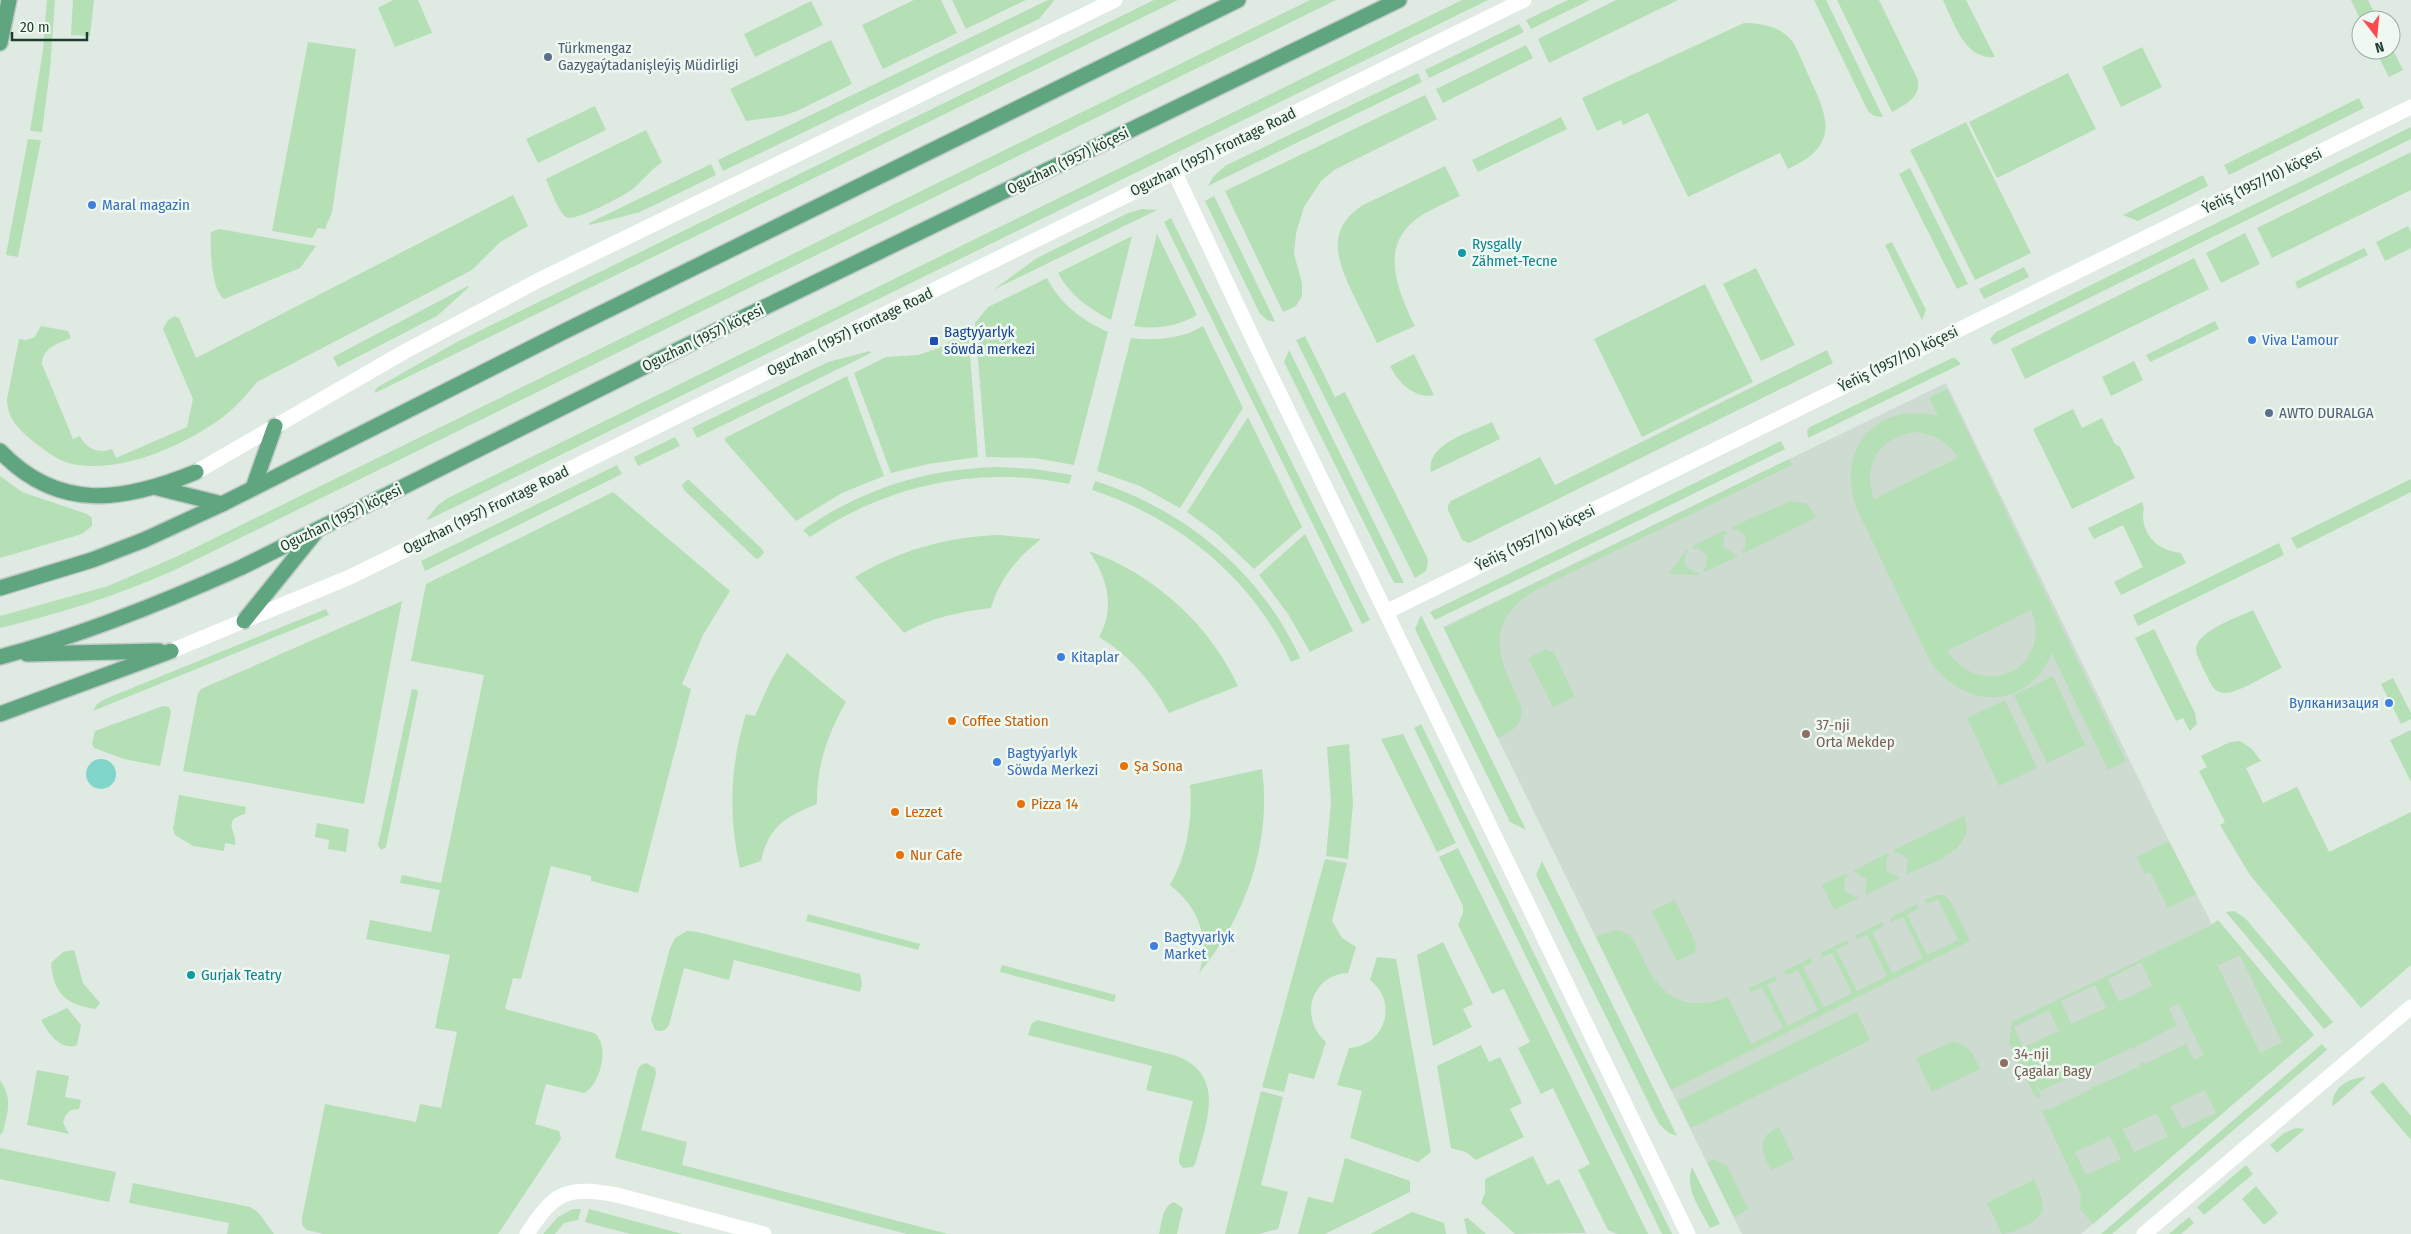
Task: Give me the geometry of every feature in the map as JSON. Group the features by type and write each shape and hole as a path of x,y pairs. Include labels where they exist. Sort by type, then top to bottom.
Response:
{"main road":[{"path":"0,43 9,0"},
{"path":"0,588 92,560 222,504 554,337 1238,0"},
{"name":"Oguzhan (1957) köçesi","path":"5,655 110,623 172,599 318,530 727,326 1399,0"},
{"path":"253,488 275,426"},
{"path":"0,451 16,466 44,484 83,496 119,495 158,488 196,472"},
{"path":"158,488 222,504"},
{"path":"244,621 318,530"},
{"path":"5,655 171,651"},
{"path":"0,714 171,651"}],"street":[{"path":"196,472 404,352 539,280 1088,6 1115,0"},
{"name":"Oguzhan (1957) Frontage Road","path":"171,651 350,577 1524,0"},
{"name":"Ýeňiş (1957/10) köçesi","path":"1386,612 2411,107"},
{"path":"1174,172 1688,1234"},
{"path":"2144,1234 2411,1007"},
{"path":"527,1234 540,1213 555,1200 570,1191 592,1190 764,1234"}],"shaded area":[{"name":"37-nji Orta Mekdep","path":"1946,383 2169,841 2212,924 2218,920 2314,1035 2081,1234 1742,1234 1443,627"}],"green space":[{"path":"47,0 55,0 50,69 42,132 30,131 43,50"},
{"path":"73,0 94,0 90,36 71,35"},
{"path":"393,0 418,0 432,33 395,47 378,8"},
{"path":"914,0 941,0 957,33 883,69 862,25"},
{"path":"952,0 1026,0 966,29"},
{"path":"1048,0 1054,0 1039,19 723,171 718,160"},
{"path":"1154,0 1178,0 375,393 378,387 457,342"},
{"path":"1310,0 1336,0 183,566 93,602 0,628 0,616 108,586 178,556"},
{"path":"1462,0 1488,0 427,519 437,506 448,498"},
{"path":"1568,0 1590,0 1531,29 1526,20"},
{"path":"1616,0 1678,0 1549,63 1538,39"},
{"path":"1814,0 1826,0 1883,117 1874,116 1868,111"},
{"path":"1837,0 1879,0 1917,78 1918,84 1912,99 1892,112"},
{"path":"1943,0 1966,0 1995,57 1984,56 1968,46 1956,28"},
{"path":"2351,0 2368,0 2373,10 2356,10"},
{"path":"811,1 823,25 755,57 744,34"},
{"path":"1744,23 1758,24 1777,29 1793,42 1823,109 1825,132 1822,143 1804,161 1788,169 1780,153 1688,197 1648,113 1623,125 1621,120 1597,131 1582,98"},
{"path":"1519,24 1524,32 1429,78 1425,70"},
{"path":"831,40 852,84 783,116 746,121 730,89"},
{"path":"308,42 356,49 332,212 325,229 318,228 312,238 272,231"},
{"path":"1526,45 1533,58 1443,103 1436,89"},
{"path":"2142,47 2162,87 2121,107 2102,67"},
{"path":"2380,60 2398,60 2403,70 2389,77"},
{"path":"1418,73 1422,82 1208,186 1213,177 1225,166"},
{"path":"2068,73 2096,129 1997,178 1969,122"},
{"path":"1425,95 1437,119 1334,170 1321,181 1304,207 1296,233 1294,254 1302,283 1302,296 1296,306 1283,312 1225,191"},
{"path":"2359,98 2364,108 2229,175 2224,165"},
{"path":"595,106 606,130 538,163 526,139"},
{"path":"1561,117 1567,129 1478,172 1472,160"},
{"path":"1966,122 2031,253 1975,280 1910,150"},
{"path":"2411,127 2411,139 1994,345 1990,339 1996,332"},
{"path":"646,130 662,162 633,189 610,202 579,216 571,218 563,215 546,179"},
{"path":"28,139 41,140 18,257 6,255"},
{"path":"2411,152 2411,190 2272,258 2257,228"},
{"path":"711,164 716,175 640,212 590,225 589,223"},
{"path":"1445,166 1460,196 1422,215 1408,226 1399,239 1395,253 1397,282 1415,326 1377,343 1342,269 1338,246 1339,235 1343,225 1351,215 1363,205"},
{"path":"1910,168 1968,284 1957,289 1899,174"},
{"path":"2203,175 2208,186 2138,221 2123,215"},
{"path":"513,195 528,226 500,242 472,270 257,382 237,405 223,417 173,446 154,454 115,464 95,466 71,464 54,456 34,442 19,429 9,413 7,399 19,339 26,340 35,337 41,326 68,331 71,338 56,344 48,350 42,364 73,439 80,436 89,447 98,451 112,449 116,458 187,427 193,399 163,329 168,320 175,316 179,318 196,358"},
{"path":"1214,196 1275,322 1267,320 1260,314 1205,201"},
{"path":"1142,209 1157,210 993,290 1037,258 1128,213"},
{"path":"1171,218 1370,620 1362,624 1164,222"},
{"path":"2408,226 2411,232 2411,248 2385,261 2376,242"},
{"path":"219,229 316,246 300,268 224,299 216,287 211,257 211,232"},
{"path":"2245,233 2260,264 2221,283 2206,253"},
{"path":"1157,234 1197,315 1167,326 1150,328 1134,326"},
{"path":"1132,236 1111,320 1095,311 1074,295 1058,273"},
{"path":"1892,242 1926,310 1922,320 1885,245"},
{"path":"2364,248 2368,255 2298,289 2295,282"},
{"path":"2194,258 2209,289 2025,379 2011,349"},
{"path":"2024,267 2029,277 1984,299 1979,289"},
{"path":"1756,268 1795,345 1761,361 1723,284"},
{"path":"1047,278 1058,296 1065,303 1089,322 1108,332 1074,465 1035,458 986,457 975,323 988,307"},
{"path":"1705,284 1753,382 1642,437 1594,339"},
{"path":"468,286 437,316 338,367 333,357"},
{"path":"2215,321 2219,329 2150,362 2146,355"},
{"path":"1203,326 1243,408 1180,508 1140,486 1097,471 1131,338 1168,338 1186,334"},
{"path":"968,330 978,457 928,464 891,473 854,373 886,357 918,355 939,348"},
{"path":"1305,336 1335,397 1345,392 1427,557 1426,571 1415,578 1296,340"},
{"path":"1289,350 1404,583 1395,583 1392,579 1284,362"},
{"path":"1827,350 1833,363 1469,543 1462,540 1448,510 1448,505 1451,501 1540,457 1555,485"},
{"path":"870,351 871,353 697,438 692,428 828,362"},
{"path":"1414,354 1434,395 1420,395 1414,392 1397,378 1390,366"},
{"path":"1955,358 1961,364 1808,438 1807,430 1810,427"},
{"path":"2134,361 2143,380 2111,396 2102,377"},
{"path":"847,376 884,476 842,493 796,521 725,441 725,438"},
{"path":"1947,389 2126,761 2108,770 2052,653 2038,676 2024,687 2010,694 1995,697 1980,696 1965,691 1939,672 1929,659 1856,507 1851,486 1852,466 1857,449 1866,434 1880,423 1896,416 1916,413 1938,416 1929,398","holes":["1915,432 1935,437 1945,443 1958,458 1874,499 1870,474 1876,454 1892,440","2031,610 2036,630 2033,647 2024,662 2012,671 1996,676 1979,675 1962,667 1947,651"]},
{"path":"2073,409 2082,428 2102,418 2115,444 2120,447 2135,478 2072,509 2033,429"},
{"path":"1248,417 1302,527 1254,569 1216,533 1187,512"},
{"path":"1492,422 1500,439 1431,472 1431,462 1443,446"},
{"path":"675,437 680,446 638,466 634,457"},
{"path":"1781,441 1785,449 1435,620 1430,612"},
{"path":"1789,459 1792,465 1537,589 1511,610 1504,621 1500,633 1500,646 1507,674 1519,702 1521,718 1515,727 1498,738 1444,628"},
{"path":"617,465 622,474 425,571 421,561"},
{"path":"999,467 1034,469 1072,475 1069,484 1001,477 967,479 934,484 902,492 870,504 810,537 803,530 848,503 896,483 947,472"},
{"path":"0,476 22,492 87,514 92,518 92,526 82,534 0,558"},
{"path":"688,479 762,549 764,553 758,559 684,490 682,485"},
{"path":"2411,479 2411,492 2297,549 2291,538"},
{"path":"1095,481 1128,493 1159,508 1189,527 1216,548 1264,598 1284,627 1300,658 1291,662 1275,632 1256,604 1234,578 1210,555 1154,517 1124,502 1092,490"},
{"path":"613,492 730,591 703,635 682,684 691,689 638,893 591,881 591,876 551,866 521,979 513,978 505,1009 594,1033 602,1046 603,1055 599,1074 590,1089 584,1093 546,1084 535,1124 559,1131 561,1139 498,1234 324,1234 307,1230 302,1225 302,1218 325,1104 416,1122 420,1104 441,1108 457,1032 435,1028 450,955 366,939 370,920 431,932 440,890 400,883 402,875 441,883 484,675 411,661 426,584"},
{"path":"1790,501 1807,504 1817,517 1744,553 1742,550 1745,549 1746,536 1736,529 1733,530 1732,527"},
{"path":"2142,502 2144,525 2151,538 2155,543 2167,550 2181,553 2186,563 2121,595 2114,582 2143,567 2123,525 2094,539 2088,528"},
{"path":"1725,530 1727,533 1724,535 1723,547 1738,556 1705,572 1707,555 1697,548 1694,549 1693,546"},
{"path":"1305,534 1353,631 1310,652 1288,614 1259,575"},
{"path":"999,535 1041,539 1010,569 999,587 991,608 946,616 904,633 855,577 906,552 942,542"},
{"path":"2279,543 2284,555 2138,626 2133,615"},
{"path":"1687,549 1688,552 1685,553 1685,566 1695,573 1698,572 1699,575 1669,574"},
{"path":"1089,551 1136,573 1177,604 1212,642 1238,686 1169,713 1139,670 1120,652 1099,637 1107,615 1107,593 1101,571"},
{"path":"402,601 364,804 183,771 198,693 201,689"},
{"path":"326,609 329,615 93,711 97,704 105,699"},
{"path":"2253,610 2282,668 2237,690 2221,693 2212,685 2199,660 2196,651 2197,644 2218,626"},
{"path":"1421,615 1526,830 1510,822 1415,629"},
{"path":"2154,629 2195,713 2197,724 2190,731 2183,718 2176,721 2135,638"},
{"path":"1546,649 1554,653 1575,697 1553,707 1528,658"},
{"path":"787,653 846,702 824,751 817,790 817,804 796,813 780,824 769,839 761,861 740,868 736,849 732,791 741,733 746,714 755,716 771,680"},
{"path":"2053,676 2085,745 2047,763 2014,695"},
{"path":"2393,678 2411,713 2411,719 2401,724 2381,684"},
{"path":"412,689 417,690 418,693 386,847 381,850 378,845"},
{"path":"2005,700 2037,768 1999,786 1967,718"},
{"path":"163,706 169,707 171,712 160,766 124,759 94,748 92,744 95,731"},
{"path":"1421,724 1672,1234 1662,1234 1414,728"},
{"path":"2411,730 2411,782 2390,740"},
{"path":"1403,734 1456,843 1437,852 1381,739"},
{"path":"2240,741 2252,749 2261,761 2246,768 2263,803 2297,787 2329,852 2411,812 2411,965 2361,1008 2250,875 2220,825 2225,822 2199,771 2207,767 2201,756 2230,742"},
{"path":"1349,744 1353,803 1348,859 1326,856 1331,802 1327,747"},
{"path":"1262,769 1264,796 1263,824 1259,851 1252,877 1230,928 1216,951 1199,973 1203,948 1200,924 1188,903 1170,885 1181,862 1188,836 1191,810 1190,785"},
{"path":"179,795 246,807 245,814 233,820 232,823 235,845 225,843 224,851 193,846 175,835 173,829"},
{"path":"1964,816 1967,831 1958,847 1942,858 1906,875 1908,859 1898,852 1895,853 1894,850"},
{"path":"317,823 349,829 346,852 328,849 329,840 315,837"},
{"path":"2169,841 2196,894 2168,908 2150,872 2145,874 2137,857"},
{"path":"1458,848 1648,1234 1617,1234 1608,1230 1578,1170 1590,1164 1553,1088 1541,1094 1518,1048 1530,1042 1504,989 1492,994 1458,925 1463,913 1463,906 1439,857"},
{"path":"1888,853 1886,870 1900,878 1865,895 1867,879 1853,871"},
{"path":"1325,859 1347,863 1332,921 1342,938 1356,947 1348,973 1325,981 1317,990 1313,1000 1311,1011 1313,1022 1318,1033 1326,1042 1314,1079 1289,1073 1284,1092 1262,1087"},
{"path":"1542,861 1677,1136 1669,1133 1659,1124 1536,875"},
{"path":"1846,874 1848,876 1845,878 1844,890 1858,898 1834,910 1822,885"},
{"path":"1935,895 1943,895 1949,899 1970,941 1671,1090 1596,937 1615,931 1621,931 1629,936 1635,943 1651,974 1668,993 1677,999 1700,1003 1714,1002 1728,997 1751,1044 1783,1028 1762,987 1751,992 1749,988 1775,976 1777,980 1767,984 1788,1026 1818,1010 1798,970 1786,975 1784,971 1810,958 1812,962 1803,967 1824,1007 1852,993 1832,953 1822,957 1821,953 1847,940 1848,944 1836,950 1857,991 1887,976 1867,935 1857,939 1856,935 1882,922 1884,926 1872,932 1892,973 1923,958 1903,917 1891,922 1890,918 1917,904 1919,908 1907,915 1927,955 1958,940 1938,899 1927,904 1925,900"},
{"path":"1675,900 1696,943 1695,952 1677,961 1652,911"},
{"path":"2234,911 2245,918 2333,1022 2324,1029 2226,912"},
{"path":"808,914 920,944 918,950 806,921"},
{"path":"2218,920 2314,1035 2093,1224 2080,1209 2081,1198 2078,1188 2042,1111 2048,1110 2092,1089 2091,1087 2140,1066 2139,1064 2144,1062 2145,1064 2186,1044 2194,1060 2204,1055 2179,1004 2169,1008 2177,1025 2132,1049 2130,1045 2131,1048 2040,1091 2030,1071 2041,1096 2038,1098 2034,1095 2009,1043 2012,1022 2212,925","holes":["2240,955 2282,1042 2260,1053 2216,962 2219,965","2141,962 2152,986 2119,1002 2108,979","2095,985 2106,1007 2111,1006 2071,1024 2061,1001","2049,1010 2058,1030 2063,1029 2023,1047 2014,1027","2205,1090 2216,1113 2182,1129 2171,1107 2169,1107","2157,1113 2168,1137 2134,1152 2123,1130 2119,1131","2110,1136 2121,1159 2086,1175 2075,1152"]},
{"path":"687,931 698,932 860,974 862,983 860,992 734,960 729,980 684,968 669,1025 666,1029 655,1030 651,1020 670,948 675,938"},
{"path":"1443,942 1473,1004 1463,1009 1472,1027 1433,1046 1417,955"},
{"path":"74,950 83,983 100,1003 95,1009 69,1000 58,990 55,983 51,963 63,952"},
{"path":"1377,957 1396,959 1431,1152 1418,1162 1350,1138 1362,1091 1337,1085 1349,1048 1372,1040 1384,1022 1386,1011 1384,1000 1379,989 1370,980"},
{"path":"1002,965 1116,995 1114,1002 1000,972"},
{"path":"67,1008 81,1025 77,1045 65,1045 55,1040 41,1020"},
{"path":"1857,1012 1870,1040 1691,1128 1678,1101"},
{"path":"1038,1020 1177,1056 1193,1065 1202,1076 1208,1088 1209,1102 1208,1117 1193,1167 1183,1168 1179,1163 1179,1158 1193,1101 1146,1090 1152,1066 1028,1035 1032,1023"},
{"path":"1952,1042 1966,1047 1973,1055 1980,1069 1932,1092 1916,1058"},
{"path":"2322,1044 2327,1050 2112,1234 2101,1234"},
{"path":"1481,1045 1489,1062 1500,1057 1522,1103 1510,1109 1524,1137 1476,1160 1466,1152 1451,1148 1437,1066"},
{"path":"646,1063 655,1068 656,1074 641,1130 687,1142 682,1165 948,1234 907,1234 615,1158 638,1069"},
{"path":"37,1070 69,1076 65,1097 81,1100 79,1109 70,1111 64,1120 63,1123 69,1134 27,1125"},
{"path":"2366,1077 2332,1107 2335,1094 2342,1085 2353,1079"},
{"path":"0,1080 7,1093 8,1105 3,1132 0,1135"},
{"path":"2383,1082 2411,1116 2411,1140 2370,1092"},
{"path":"1261,1091 1283,1097 1261,1185 1288,1192 1278,1229 1259,1234 1225,1234"},
{"path":"1779,1127 1794,1159 1771,1170 1763,1151 1764,1140 1771,1131"},
{"path":"2296,1128 2305,1129 2277,1153 2270,1145 2284,1133"},
{"path":"0,1148 116,1172 109,1202 0,1179"},
{"path":"1533,1156 1547,1185 1559,1179 1586,1233 1515,1234 1481,1203 1485,1193 1485,1179"},
{"path":"1345,1158 1410,1181 1410,1192 1325,1234 1298,1234 1308,1197 1333,1203"},
{"path":"1714,1160 1727,1166 1748,1209 1734,1217 1707,1162"},
{"path":"2246,1165 2253,1174 2204,1215 2197,1207"},
{"path":"1692,1167 1720,1224 1710,1228 1698,1207 1692,1191 1690,1175"},
{"path":"2034,1180 2042,1201 2041,1212 2038,1217 2025,1226 2011,1233 2002,1234 1987,1203"},
{"path":"133,1183 250,1207 258,1212 274,1234 227,1234 229,1223 129,1203"},
{"path":"2256,1186 2278,1213 2264,1225 2242,1199"},
{"path":"1174,1202 1183,1208 1177,1234 1159,1234 1165,1211"},
{"path":"573,1209 581,1209 578,1220 564,1223 555,1234 543,1234 558,1217"},
{"path":"589,1209 682,1234 630,1234 585,1222"},
{"path":"1412,1212 1444,1223 1446,1234 1370,1234"},
{"path":"2189,1217 2194,1223 2181,1234 2169,1234"},
{"path":"1468,1218 1486,1234 1467,1234 1464,1219"}],"water":[{"path":"101,759 112,763 116,774 112,785 101,789 90,785 86,774 90,763"}],"place":[{"name":"Türkmengaz Gazygaýtadanişleýiş Müdirligi","path":"548,57"},
{"name":"Maral magazin","path":"92,205"},
{"name":"Rysgally Zähmet-Tecne","path":"1462,253"},
{"name":"Viva L'amour","path":"2252,340"},
{"name":"Bagtyýarlyk söwda merkezi","path":"934,341"},
{"name":"AWTO DURALGA","path":"2269,413"},
{"name":"Kitaplar","path":"1061,657"},
{"name":"Вулканизация","path":"2389,703"},
{"name":"Coffee Station","path":"952,721"},
{"name":"37-nji Orta Mekdep","path":"1806,734"},
{"name":"Bagtyýarlyk Söwda Merkezi","path":"997,762"},
{"name":"Şa Sona","path":"1124,766"},
{"name":"Pizza 14","path":"1021,804"},
{"name":"Lezzet","path":"895,812"},
{"name":"Nur Cafe","path":"900,855"},
{"name":"Bagtyyarlyk Market","path":"1154,946"},
{"name":"Gurjak Teatry","path":"191,975"},
{"name":"34-nji Çagalar Bagy","path":"2004,1063"}]}
